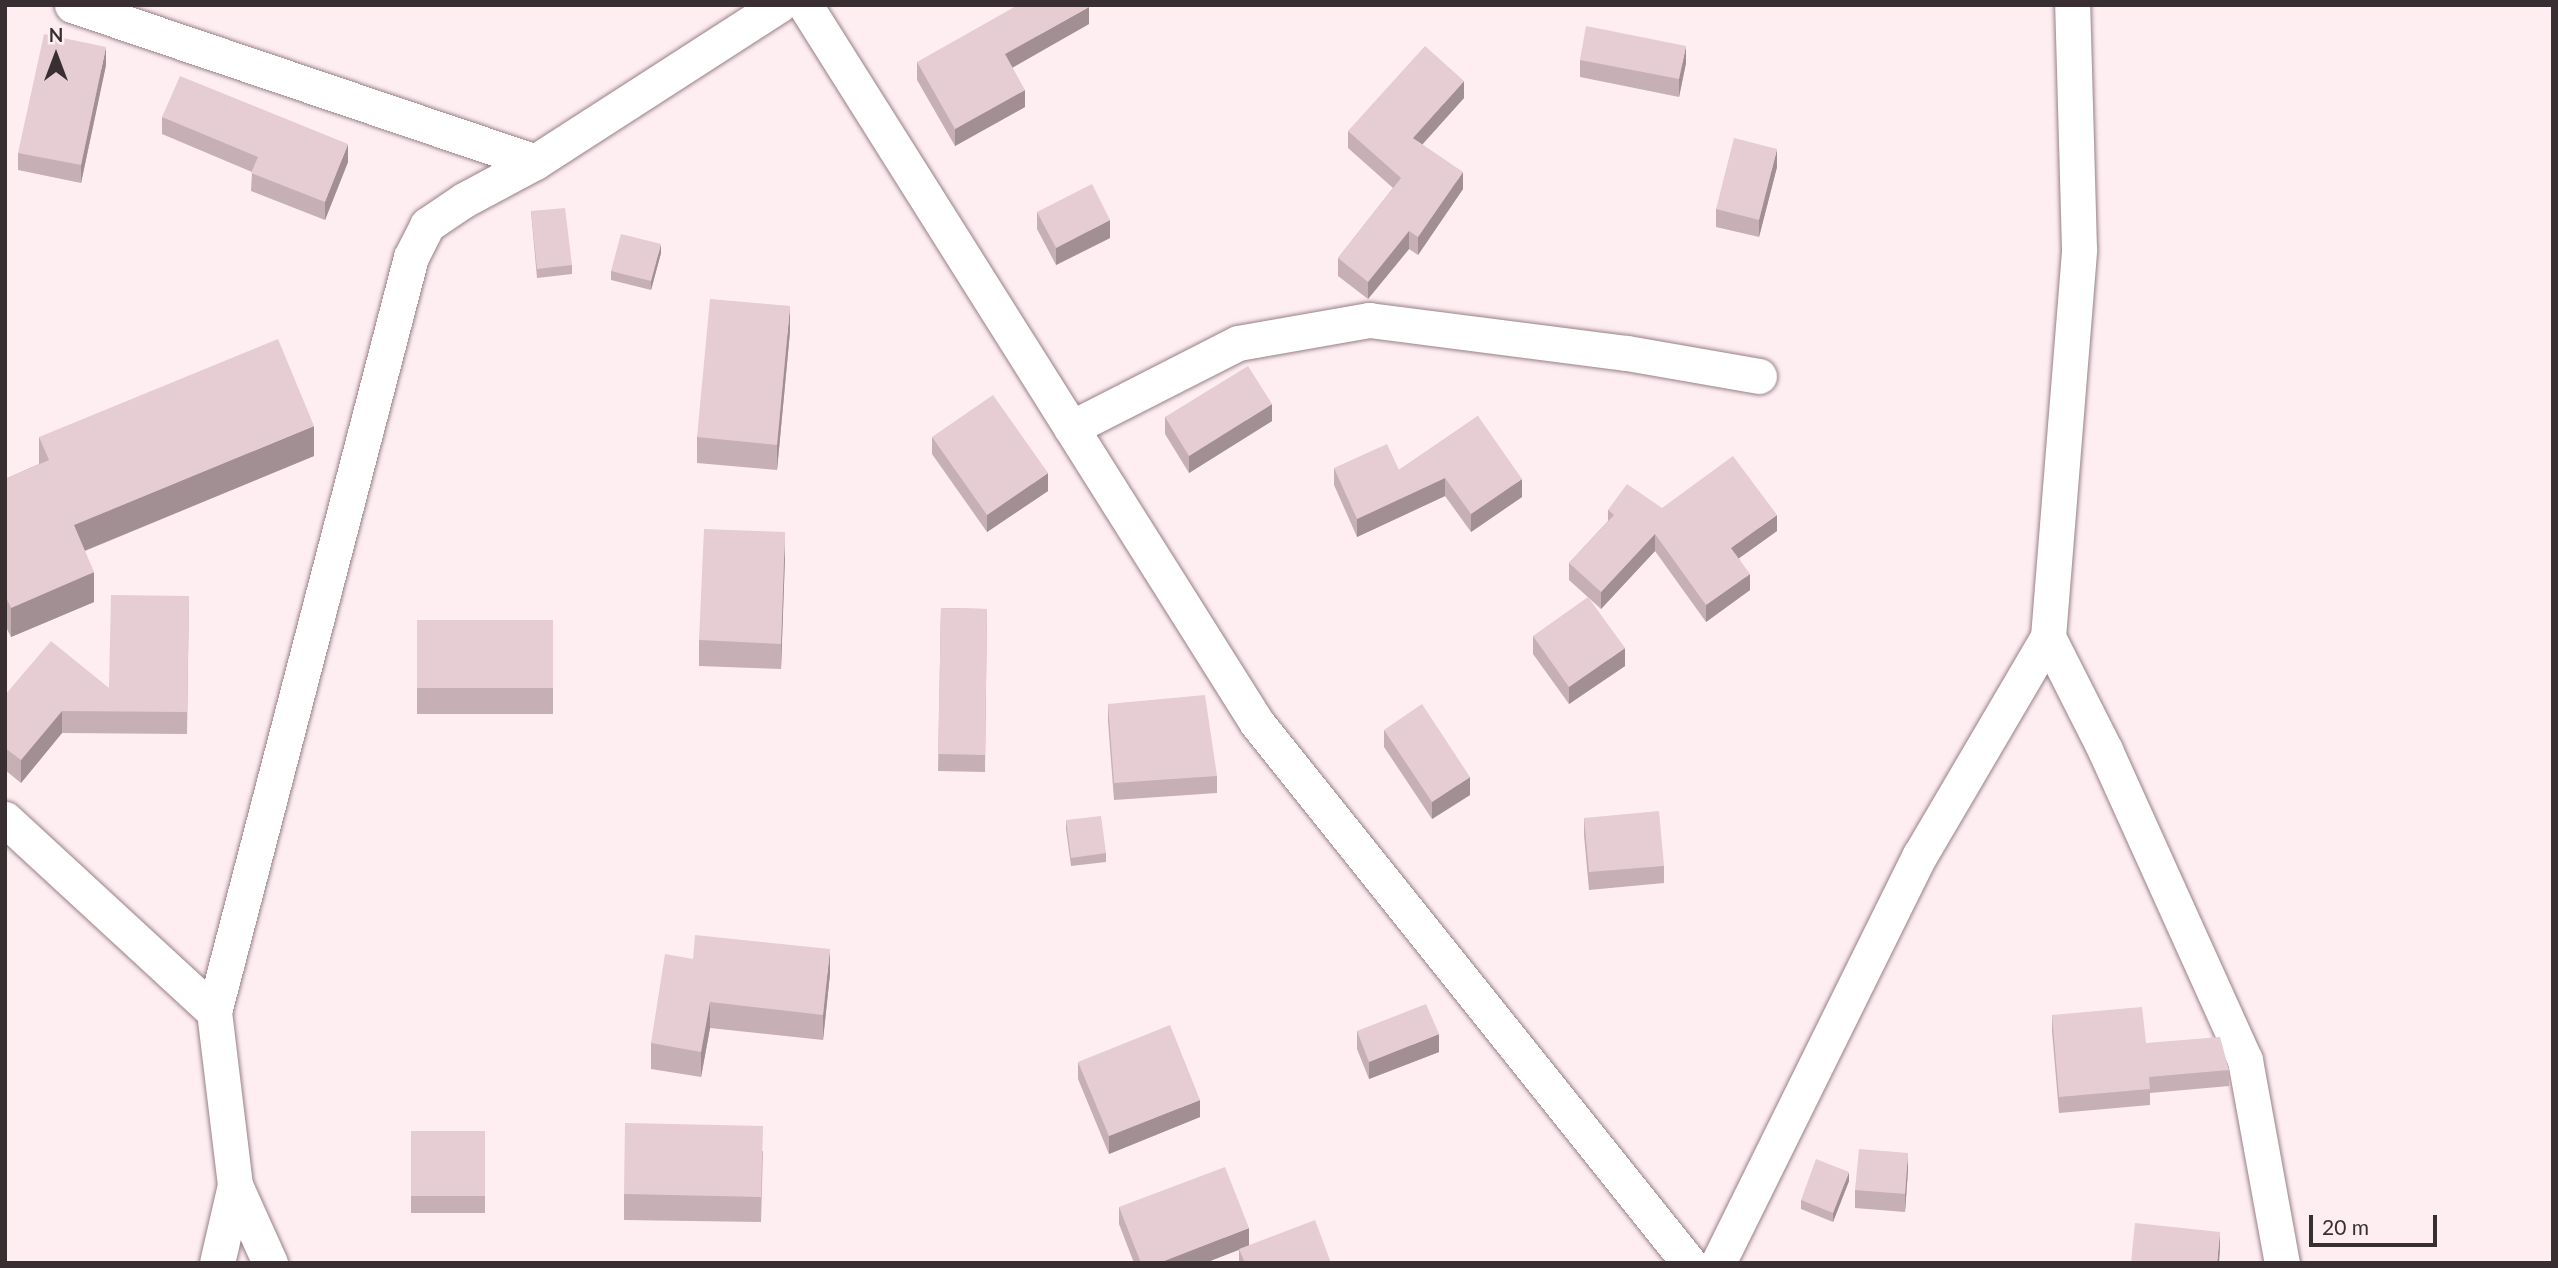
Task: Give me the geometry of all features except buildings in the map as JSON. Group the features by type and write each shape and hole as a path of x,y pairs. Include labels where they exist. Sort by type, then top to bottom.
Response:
{"street":[{"path":"72,5 536,162"},
{"path":"270,1263 235,1185 214,1012 411,257 427,225 536,162 779,5"},
{"path":"805,5 1257,723 1689,1263"},
{"path":"1718,1263 1920,855 2048,637 2079,249 2072,5"},
{"path":"1071,428 1238,343 1369,320 1627,354 1759,376"},
{"path":"2048,637 2105,750 2245,1060 2282,1263"},
{"path":"5,819 214,1012"},
{"path":"217,1263 235,1185"}]}
